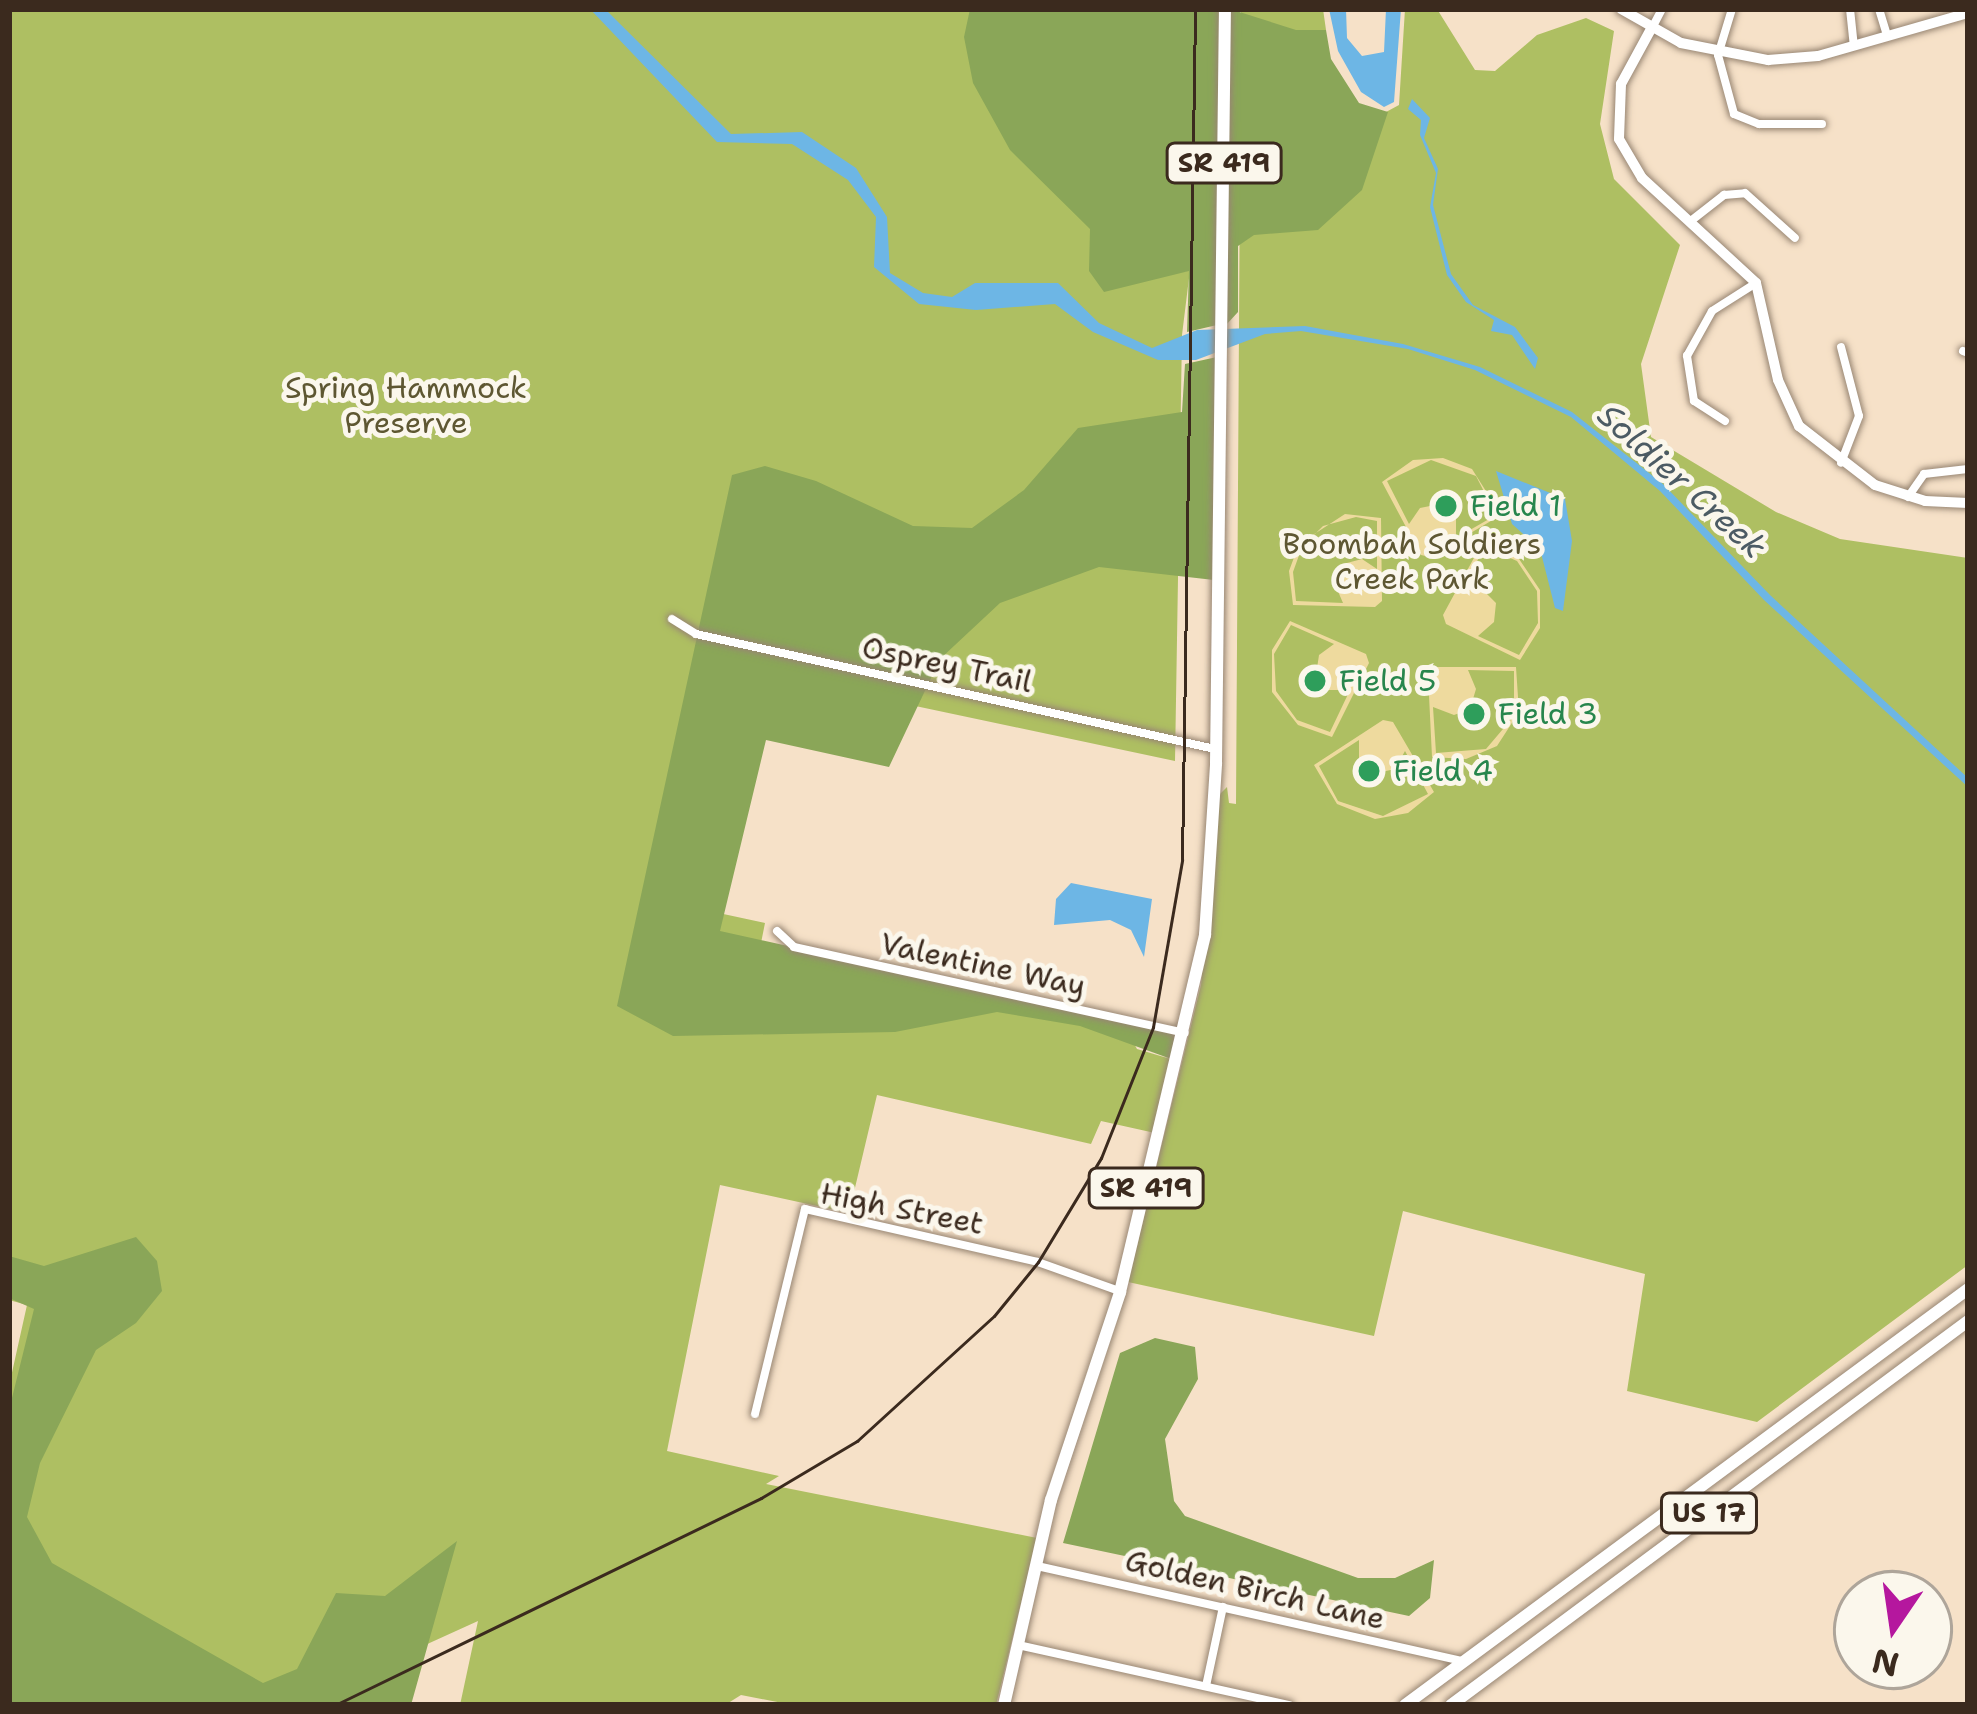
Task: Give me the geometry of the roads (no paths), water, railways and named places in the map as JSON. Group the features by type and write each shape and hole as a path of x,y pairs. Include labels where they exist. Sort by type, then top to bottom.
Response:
{"main road":[{"name":"SR 419","path":"1004,1705 1035,1566 1120,1292 1205,935 1216,749 1226,9"},
{"name":"US 17","path":"1405,1705 1968,1289"},
{"name":"US 17","path":"1451,1705 1968,1321"},
{"path":"1538,1606 1555,1628"}],"street":[{"path":"1622,9 1651,29 1718,55 1792,60 1968,13"},
{"path":"1662,9 1621,84 1619,140 1642,178 1756,283 1788,406 1814,444 1840,464 1909,497 1968,503"},
{"path":"1732,9 1718,55 1727,103 1743,120 1822,124"},
{"path":"1850,9 1854,46"},
{"path":"1879,9 1887,37"},
{"path":"1692,220 1714,200 1745,193 1796,238"},
{"path":"1725,421 1694,401 1687,356 1712,311 1756,283"},
{"path":"1840,347 1859,416 1840,464"},
{"path":"1909,497 1924,474 1968,469"},
{"name":"Osprey Trail","path":"672,619 696,634 1216,749"},
{"name":"Valentine Way","path":"777,931 794,947 1185,1033"},
{"name":"High Street","path":"755,1414 805,1209 1038,1262 1120,1292"},
{"name":"Golden Birch Lane","path":"1035,1566 1464,1662"},
{"path":"1206,1686 1223,1607"},
{"path":"1016,1645 1288,1705"}],"water":[{"path":"590,9 605,9 731,134 802,132 856,168 887,217 890,273 923,293 952,297 975,283 1058,283 1099,323 1152,348 1197,330 1305,326 1403,344 1480,367 1572,412 1663,484 1770,595 1968,778 1968,787 1764,600 1660,491 1571,417 1475,370 1408,349 1301,331 1265,334 1196,360 1158,360 1093,332 1055,304 976,310 919,304 874,267 876,217 848,180 792,144 717,142"},
{"path":"1329,9 1346,9 1347,38 1362,56 1384,52 1386,9 1401,9 1394,102 1384,107 1361,92 1338,51"},
{"path":"1412,99 1430,118 1424,138 1438,169 1433,205 1451,274 1473,305 1515,327 1538,358 1535,369 1512,335 1491,331 1494,320 1466,302 1447,275 1430,207 1436,173 1420,135 1421,120 1408,109"},
{"path":"1496,471 1565,499 1572,541 1563,611 1555,608 1540,549 1512,524"},
{"path":"1071,883 1152,899 1144,957 1131,930 1110,920 1054,925 1056,899"}],"railway":[{"path":"335,1705 761,1498 857,1441 994,1316 1038,1262 1101,1158 1153,1027 1182,860 1195,9"}],"place":[{"name":"Field 1","path":"1446,506"},
{"name":"Field 5","path":"1315,681"},
{"name":"Field 3","path":"1474,714"},
{"name":"Field 4","path":"1369,771"}],"park label":[{"name":"Spring Hammock Preserve","path":"406,405"},
{"name":"Boombah Soldiers Creek Park","path":"1412,561"}],"water label":[{"name":"Soldier Creek","path":"1682,481"}]}
